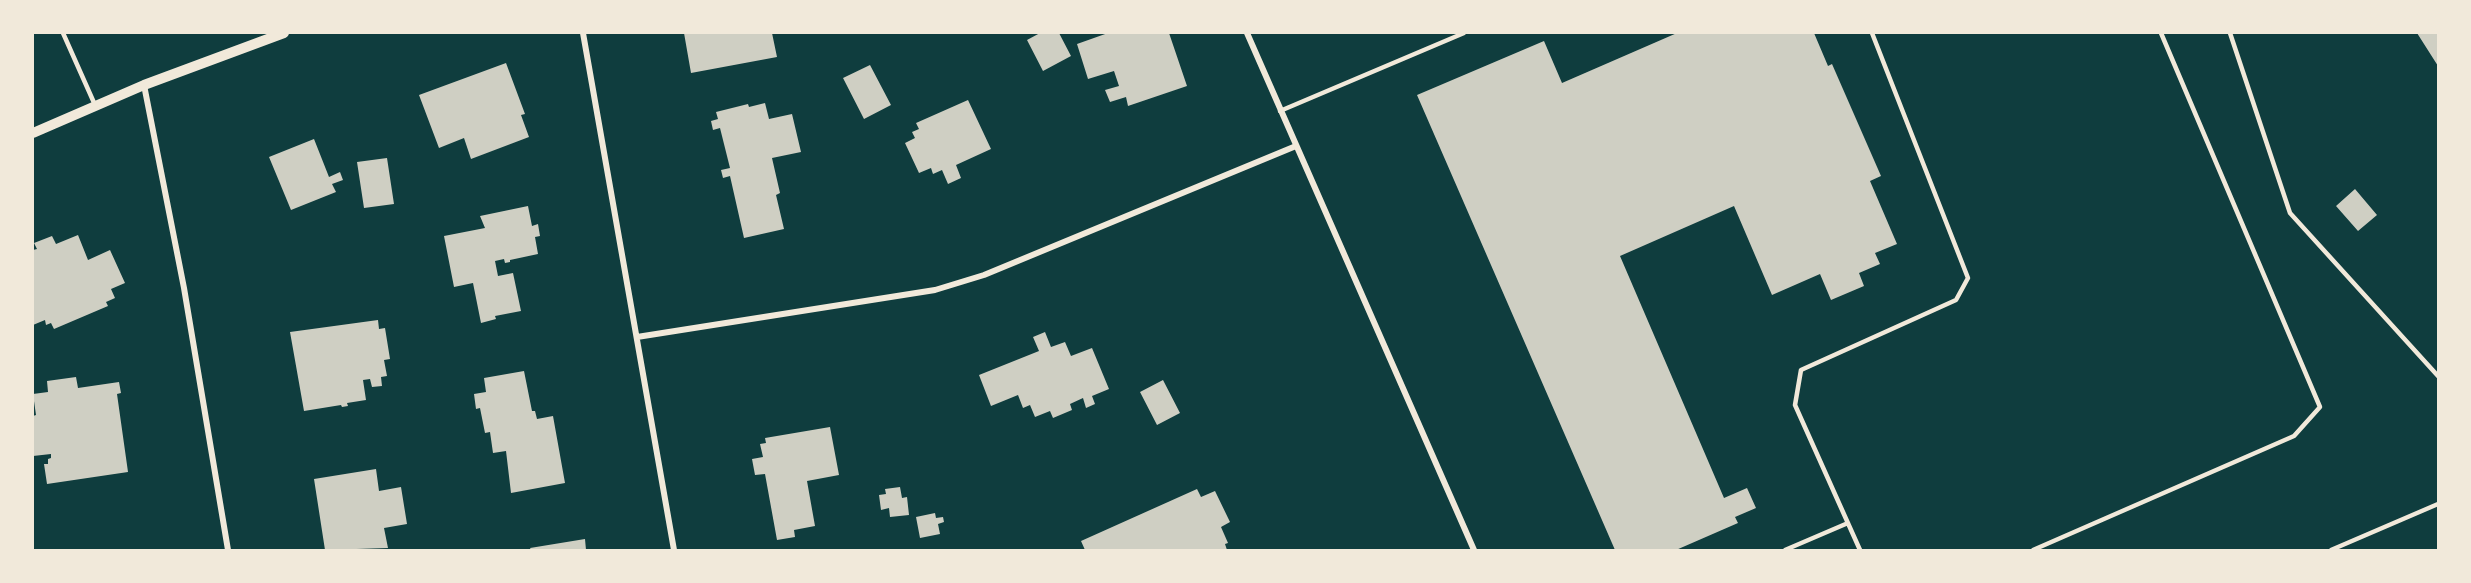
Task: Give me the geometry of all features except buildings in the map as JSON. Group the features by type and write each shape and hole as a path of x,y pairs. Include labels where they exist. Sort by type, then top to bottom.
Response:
{"street":[{"path":"33,133 144,85 285,33"},
{"path":"583,33 674,550"},
{"path":"1247,33 1474,550"},
{"path":"144,85 184,288 228,550"},
{"path":"637,337 934,290 984,275 1296,146"}],"lane":[{"path":"63,33 95,105"},
{"path":"1280,111 1464,33"},
{"path":"1860,550 1795,405 1801,370 1956,300 1968,278 1872,33"},
{"path":"2033,550 2294,436 2320,407 2161,33"},
{"path":"2230,33 2290,213 2438,376"},
{"path":"2331,550 2438,504"},
{"path":"1785,550 1848,523"}]}
